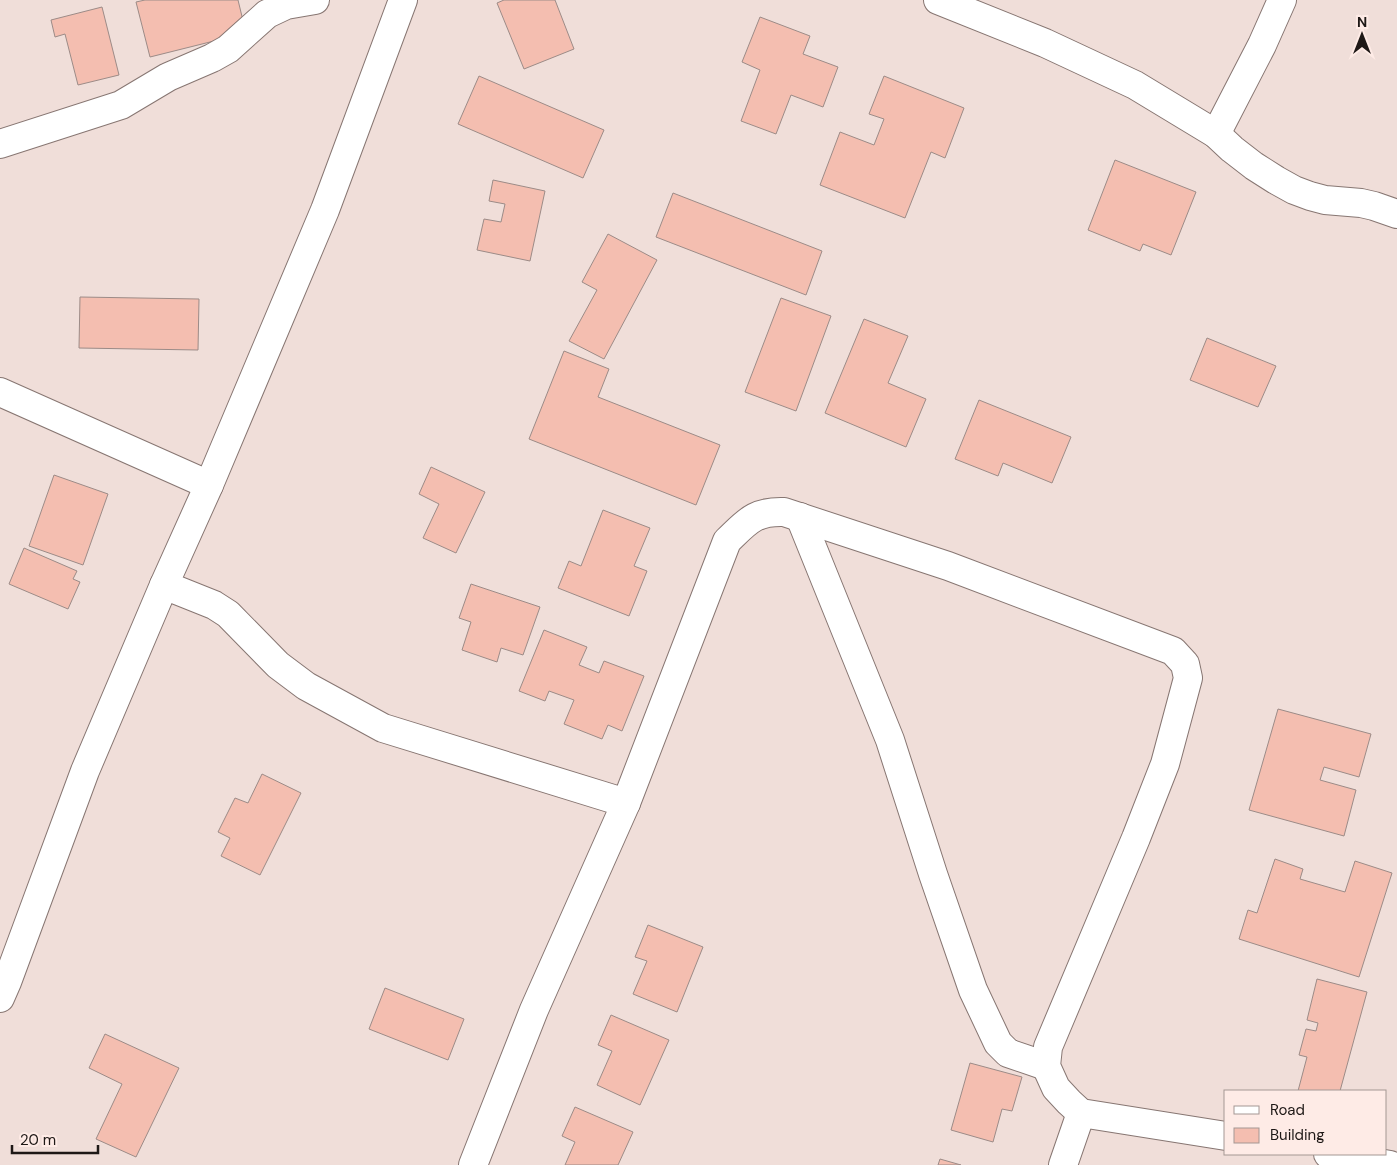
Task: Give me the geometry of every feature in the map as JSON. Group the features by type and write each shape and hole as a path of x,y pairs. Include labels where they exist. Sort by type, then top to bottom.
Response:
{"street":[{"path":"0,144 121,105 168,77 228,49 267,14 286,6 314,0"},
{"path":"2,986 86,771 325,210 403,0"},
{"path":"938,0 1045,43 1135,86 1216,134 1254,166 1294,190 1326,200 1374,206 1397,214"},
{"path":"1216,134 1262,45 1282,0"},
{"path":"0,392 209,485"},
{"path":"473,1165 534,1010 626,803 727,541 748,521 758,515 771,512 784,512 948,566 1173,651 1185,664 1188,678 1165,764 1048,1047 1046,1066 1056,1088 1082,1113 1224,1136"},
{"path":"800,518 890,740 973,990 998,1043 1008,1053 1046,1066"},
{"path":"164,585 214,605 228,614 278,666 306,686 384,728 626,803"},
{"path":"1063,1165 1082,1113"},
{"path":"1334,1155 1390,1165"}],"building":[{"path":"145,0 238,0 246,33 150,57 136,2"},
{"path":"504,0 555,0 574,49 524,69 497,3"},
{"path":"102,7 119,75 78,85 65,34 55,37 51,20"},
{"path":"760,17 810,36 803,54 838,67 823,107 791,95 776,134 741,121 760,70 742,62"},
{"path":"479,76 604,130 583,178 458,124"},
{"path":"884,76 964,108 945,158 931,152 905,218 820,185 840,132 874,145 884,119 869,114"},
{"path":"1115,160 1196,192 1171,255 1143,244 1140,251 1088,230"},
{"path":"493,180 545,191 530,261 477,250 484,219 501,222 505,204 489,201"},
{"path":"673,193 822,251 806,295 656,237"},
{"path":"608,234 657,260 604,359 569,341 597,290 582,282"},
{"path":"80,297 199,299 198,350 79,348"},
{"path":"781,298 831,316 796,411 745,392"},
{"path":"864,319 908,336 888,383 926,399 906,447 825,413"},
{"path":"1207,338 1276,366 1258,407 1190,380"},
{"path":"564,351 609,369 598,397 720,445 696,505 529,439"},
{"path":"979,400 1071,437 1052,483 1003,463 998,476 955,459"},
{"path":"431,467 485,492 456,553 423,538 439,504 419,494"},
{"path":"54,475 108,494 83,565 29,546"},
{"path":"603,510 650,528 634,566 647,571 629,616 558,588 569,561 581,566"},
{"path":"24,548 77,571 73,579 80,582 68,609 9,584"},
{"path":"471,584 540,607 523,655 501,648 497,662 462,650 471,622 459,618"},
{"path":"544,630 587,647 579,665 599,673 604,661 644,676 622,731 608,725 602,739 564,724 574,700 549,691 545,701 519,691"},
{"path":"1278,709 1371,734 1359,777 1324,767 1320,780 1356,790 1344,836 1249,810"},
{"path":"262,774 301,793 260,875 221,856 230,838 218,832 235,798 248,803"},
{"path":"1275,859 1303,869 1300,879 1345,892 1355,861 1392,873 1359,977 1239,939 1248,910 1257,913"},
{"path":"648,925 703,947 677,1012 633,994 647,961 635,957"},
{"path":"1317,979 1367,992 1340,1090 1298,1090 1307,1057 1299,1055 1306,1029 1316,1031 1318,1023 1307,1020"},
{"path":"385,988 464,1019 448,1060 369,1029"},
{"path":"611,1015 669,1040 640,1105 597,1085 612,1051 598,1045"},
{"path":"105,1034 179,1068 136,1157 96,1139 122,1084 89,1068"},
{"path":"970,1063 1022,1077 1012,1111 1002,1109 993,1142 951,1130"},
{"path":"575,1107 633,1132 618,1165 565,1165 575,1142 562,1136"},
{"path":"940,1159 961,1165 938,1165"}]}
